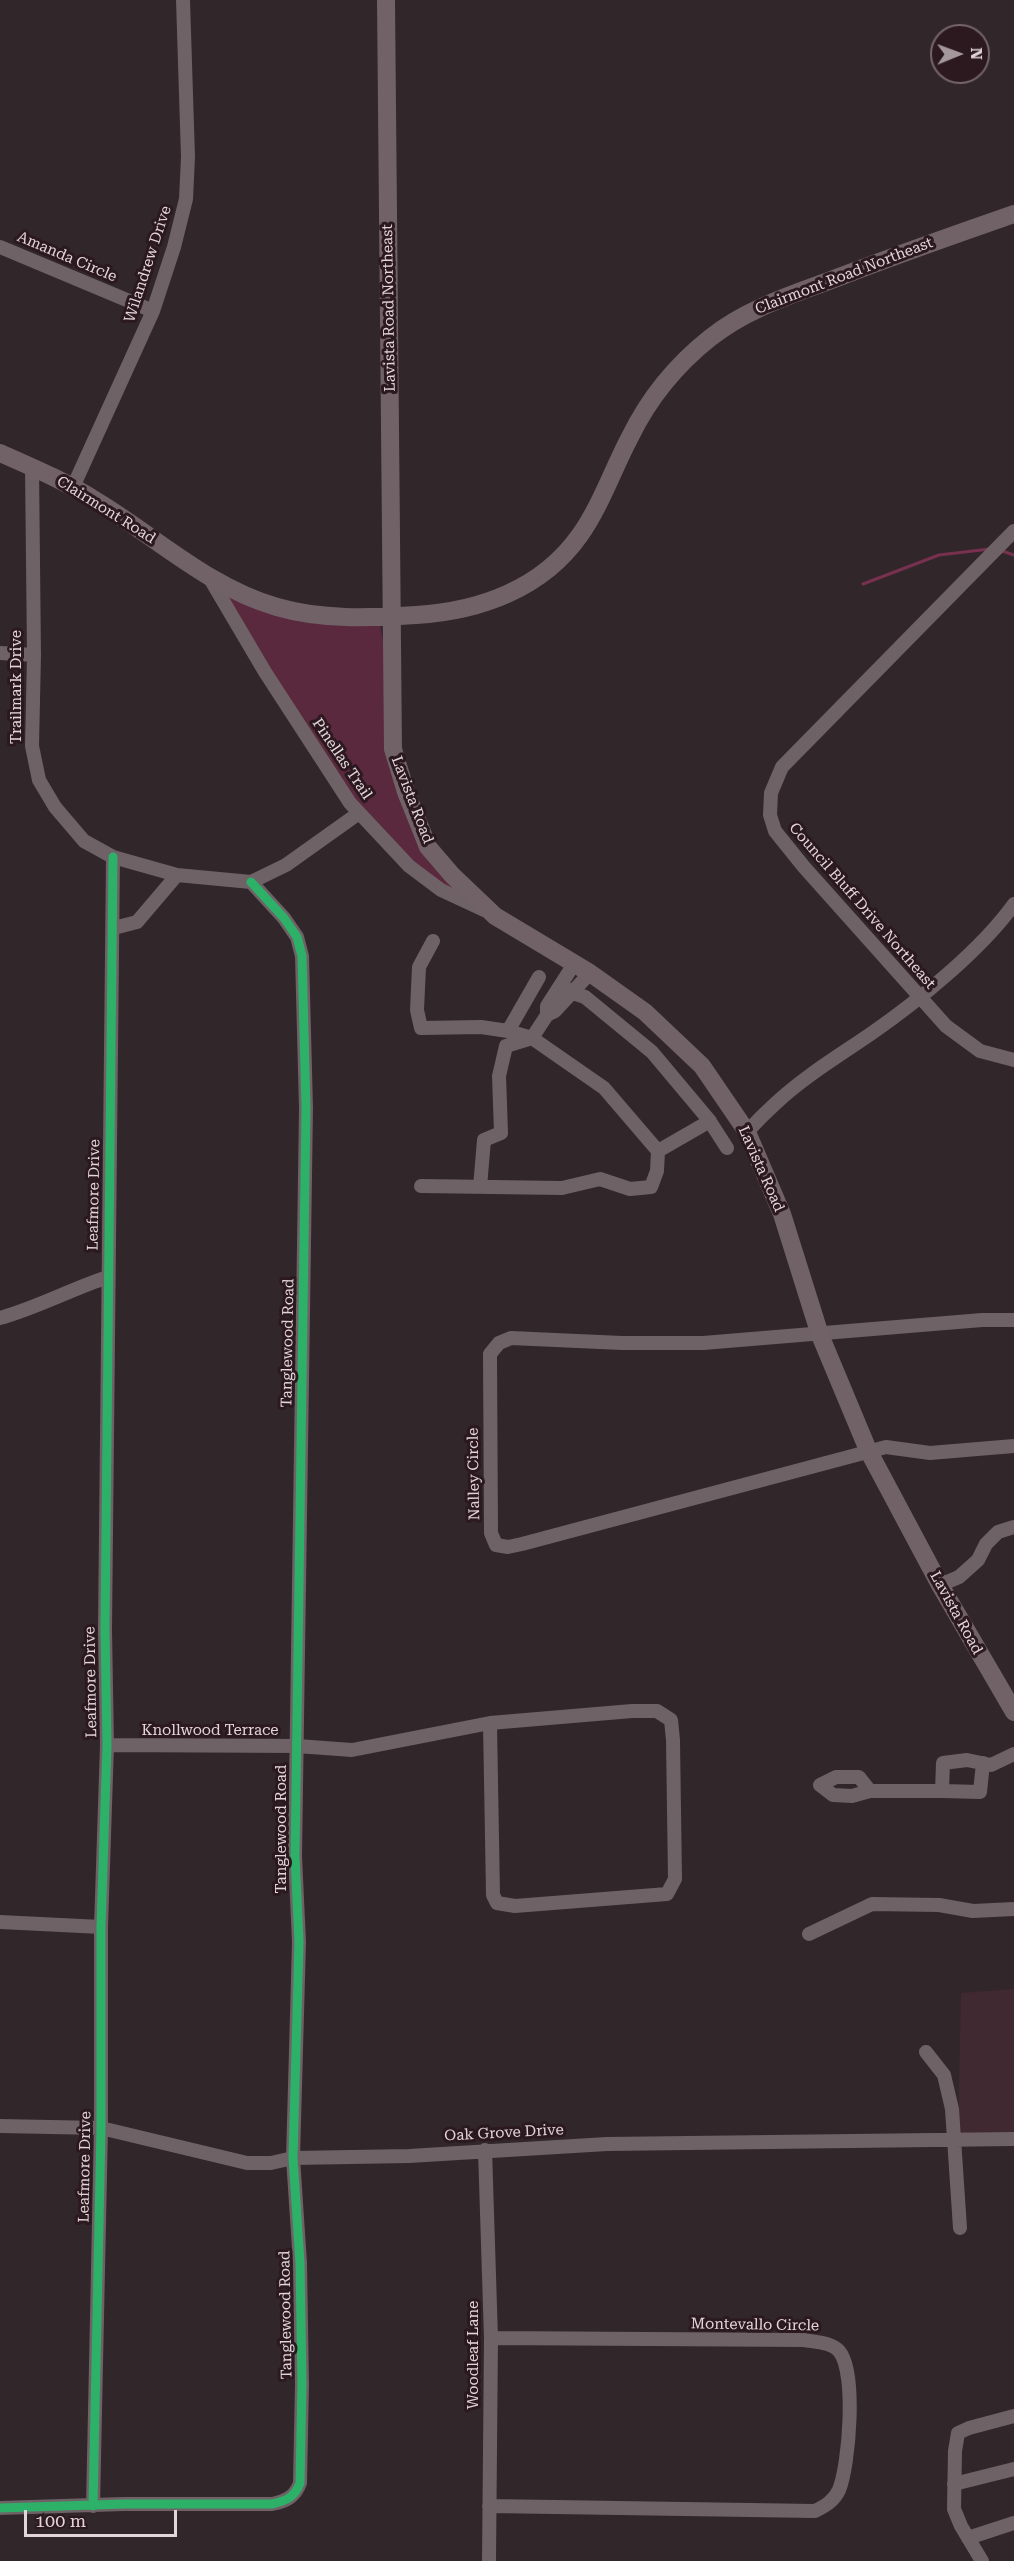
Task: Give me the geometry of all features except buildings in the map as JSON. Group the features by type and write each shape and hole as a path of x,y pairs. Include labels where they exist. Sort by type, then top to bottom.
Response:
{"main road":[{"name":"Lavista Road Northeast","path":"386,0 392,617"},
{"name":"Clairmont Road Northeast","path":"208,576 251,598 302,613 338,617 392,617 449,612 478,606 515,591 553,564 574,543 589,520 633,430 660,387 682,363 734,321 771,301 1014,214"},
{"name":"Clairmont Road","path":"0,453 73,487 118,514 208,576"},
{"name":"Lavista Road","path":"392,617 393,749 406,792 428,847 452,875 495,916 582,968 645,1012 702,1066 747,1132 782,1214 820,1335 868,1450 940,1585 1014,1712"}],"street":[{"name":"Wilandrew Drive","path":"73,487 153,311 174,247 186,200 188,157 183,0"},
{"name":"Amanda Circle","path":"0,247 153,311"},
{"name":"Trailmark Drive","path":"32,467 34,655 32,746 39,780 55,807 84,841 113,857 177,875 251,882"},
{"name":"Council Bluff Drive Northeast","path":"1014,531 782,767 771,793 770,815 775,831 811,876 946,1026 980,1051 1014,1060"},
{"name":"Pinellas Trail","path":"208,576 265,672 350,803 409,866 441,890 495,916"},
{"path":"0,652 34,655"},
{"path":"251,882 286,865 359,813"},
{"name":"Leafmore Drive","path":"93,2506 101,2127 101,1927 107,1745 105,1617 113,857"},
{"path":"114,928 137,922 177,875"},
{"name":"Tanglewood Road","path":"0,2508 272,2504 285,2502 297,2492 300,2483 302,2384 300,2263 293,2158 299,1942 295,1856 306,1108 304,993 302,956 297,937 277,909 251,882"},
{"path":"747,1132 776,1102 918,997 974,950 1002,921 1014,904"},
{"path":"421,1186 562,1188 600,1179 630,1189 651,1187 657,1170 658,1151 604,1088 532,1038 481,1027 421,1028 417,1010 419,967 433,941"},
{"path":"480,1187 484,1140 501,1133 499,1076 506,1046 532,1038 547,1015 555,1011 582,968"},
{"path":"508,1031 538,977"},
{"path":"567,989 585,997 652,1052 710,1121 727,1148"},
{"path":"658,1151 710,1121"},
{"path":"0,1318 18,1313 76,1287 108,1277"},
{"path":"820,1335 982,1320 1014,1320"},
{"name":"Nalley Circle","path":"820,1335 703,1343 622,1343 511,1338 499,1343 490,1354 489,1381 491,1533 496,1545 508,1547 551,1537 868,1450"},
{"path":"868,1450 899,1447 930,1453 1014,1446"},
{"path":"940,1585 959,1577 978,1560 986,1544 998,1532 1014,1527"},
{"name":"Knollwood Terrace","path":"107,1745 297,1746 352,1750 490,1724 632,1711 657,1711 671,1720 673,1740 675,1879 668,1894 515,1906 497,1903 493,1895 490,1724"},
{"path":"942,1791 943,1763 967,1760 991,1765 1014,1754"},
{"path":"870,1791 980,1792 983,1763"},
{"path":"809,1934 855,1910 872,1904 939,1905 973,1911 1014,1909"},
{"path":"0,1922 101,1927"},
{"path":"926,2052 944,2075 952,2109 960,2228"},
{"name":"Oak Grove Drive","path":"0,2126 101,2127 247,2163 271,2163 293,2158 398,2157 485,2150 678,2143 1014,2139"},
{"name":"Woodleaf Lane","path":"485,2150 491,2338 489,2561"},
{"name":"Montevallo Circle","path":"489,2506 815,2511 830,2504 838,2492 844,2472 849,2424 847,2369 838,2350 826,2343 804,2340 491,2338"},
{"path":"982,2561 954,2509 958,2433 1014,2416"},
{"path":"954,2484 1014,2469"},
{"path":"968,2538 1014,2523"}],"shaded area":[{"path":"221,591 379,618 393,699 393,749 428,847 495,916 441,890 359,813"},
{"path":"1014,1989 1014,2139 958,2137 961,1993"}],"waterway":[{"path":"863,584 939,555 990,549"},
{"path":"1002,551 1014,555"}],"cycle path":[{"path":"93,2506 101,2128 101,1927 107,1745 105,1629 113,857"},
{"path":"0,2508 124,2504 272,2504 289,2498 300,2483 302,2384 300,2263 293,2158 299,1942 295,1856 306,1108 302,956 297,937 284,918 251,882"}]}
